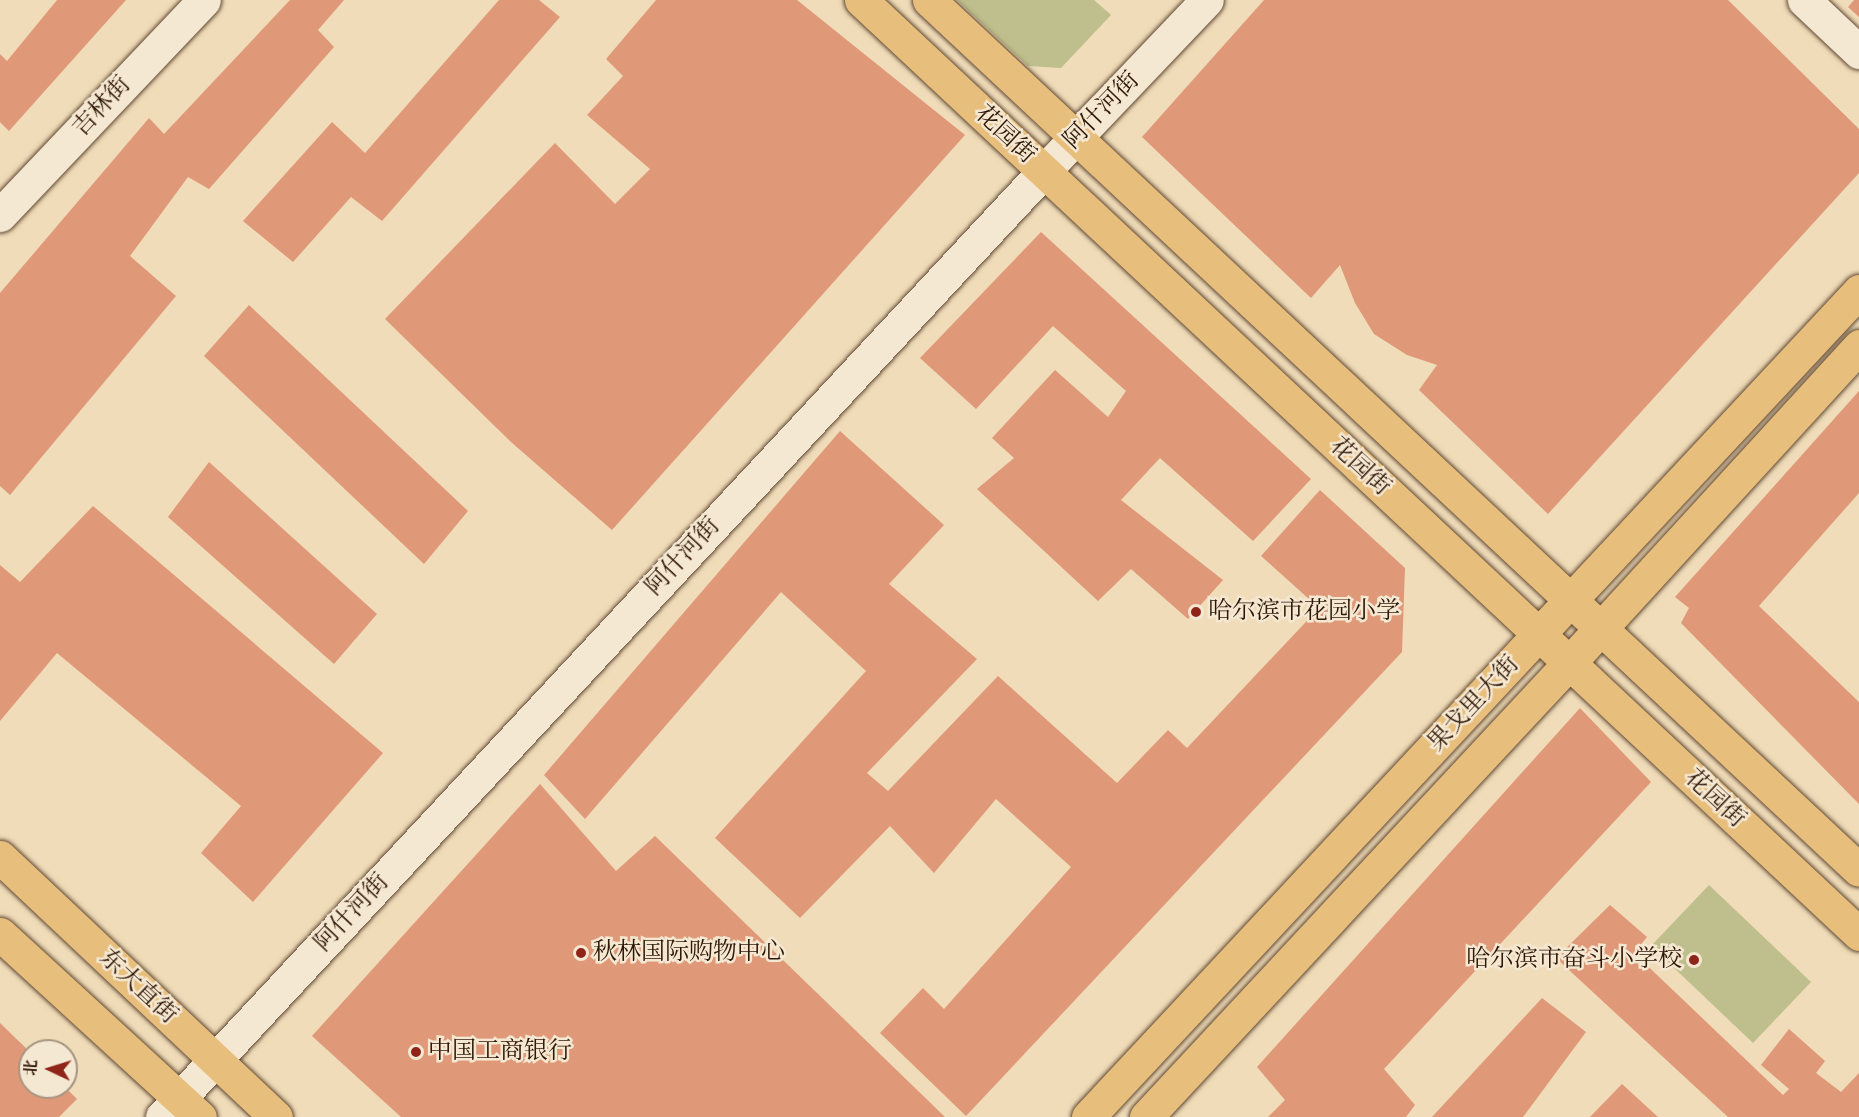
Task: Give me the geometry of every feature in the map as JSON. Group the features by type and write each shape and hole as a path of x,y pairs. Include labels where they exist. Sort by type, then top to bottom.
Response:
{"main road":[{"name":"花园街","path":"861,0 1859,934"},
{"name":"花园街","path":"929,0 1859,870"},
{"name":"果戈里大街","path":"1088,1117 1859,291"},
{"name":"果戈里大街","path":"1146,1117 1569,663 1859,346"},
{"name":"东大直街","path":"0,857 276,1117"},
{"path":"0,934 181,1111"}],"street":[{"name":"吉林街","path":"0,215 204,0"},
{"name":"阿什河街","path":"181,1111 215,1060 1044,171 1207,0"},
{"path":"1804,0 1859,52"}],"green space":[{"path":"957,0 1094,0 1111,15 1061,68 1028,66"},
{"path":"1709,885 1811,982 1753,1043 1651,946"}],"building":[{"path":"57,0 126,0 9,131 0,122 0,54 7,61"},
{"path":"290,0 344,0 318,30 334,47 209,189 188,177 130,256 176,296 10,495 0,486 0,293 149,118 164,134"},
{"path":"499,0 539,0 560,17 382,221 351,197 293,262 243,221 332,122 365,153"},
{"path":"656,0 797,0 965,135 612,530 511,442 385,319 555,143 615,204 650,169 587,115 623,76 606,59"},
{"path":"1264,0 1728,0 1859,129 1859,173 1548,514 1419,390 1437,365 1407,355 1374,334 1355,303 1340,265 1311,298 1142,137"},
{"path":"1854,0 1859,0 1859,17 1848,7"},
{"path":"1041,232 1311,479 1253,541 1160,458 1121,500 1223,580 1188,619 1131,569 1098,601 977,489 1014,458 992,438 1055,370 1108,417 1126,391 1053,326 976,409 920,358"},
{"path":"249,305 468,511 424,564 204,356"},
{"path":"1859,391 1859,493 1759,606 1859,702 1859,804 1681,623 1689,608 1675,597"},
{"path":"840,431 944,525 889,584 977,659 867,773 888,791 998,676 1117,783 1168,730 1187,748 1319,608 1261,556 1320,490 1405,568 1402,652 966,1116 880,1033 923,988 944,1009 1071,867 996,799 934,873 890,826 800,918 715,838 866,671 781,592 585,819 544,775"},
{"path":"209,462 377,614 334,664 168,517"},
{"path":"93,506 383,753 253,902 201,853 241,806 57,653 0,721 0,565 20,582"},
{"path":"1580,708 1651,782 1384,1069 1415,1105 1406,1117 1268,1117 1285,1100 1257,1067"},
{"name":"秋林国际购物中心","path":"540,784 616,871 655,836 945,1117 401,1117 312,1036"},
{"path":"1610,905 1647,937 1634,953 1783,1095 1789,1089 1761,1065 1789,1029 1825,1061 1816,1073 1841,1092 1859,1073 1859,1117 1728,1117 1556,958"},
{"path":"1542,998 1586,1032 1523,1117 1432,1117"},
{"path":"0,1023 18,1040 18,1099 77,1099 59,1117 0,1117"},
{"path":"1622,1084 1658,1117 1590,1117"}],"place":[{"name":"哈尔滨市花园小学","path":"1196,612"},
{"name":"秋林国际购物中心","path":"581,953"},
{"name":"哈尔滨市奋斗小学校","path":"1694,960"},
{"name":"中国工商银行","path":"416,1052"}]}
